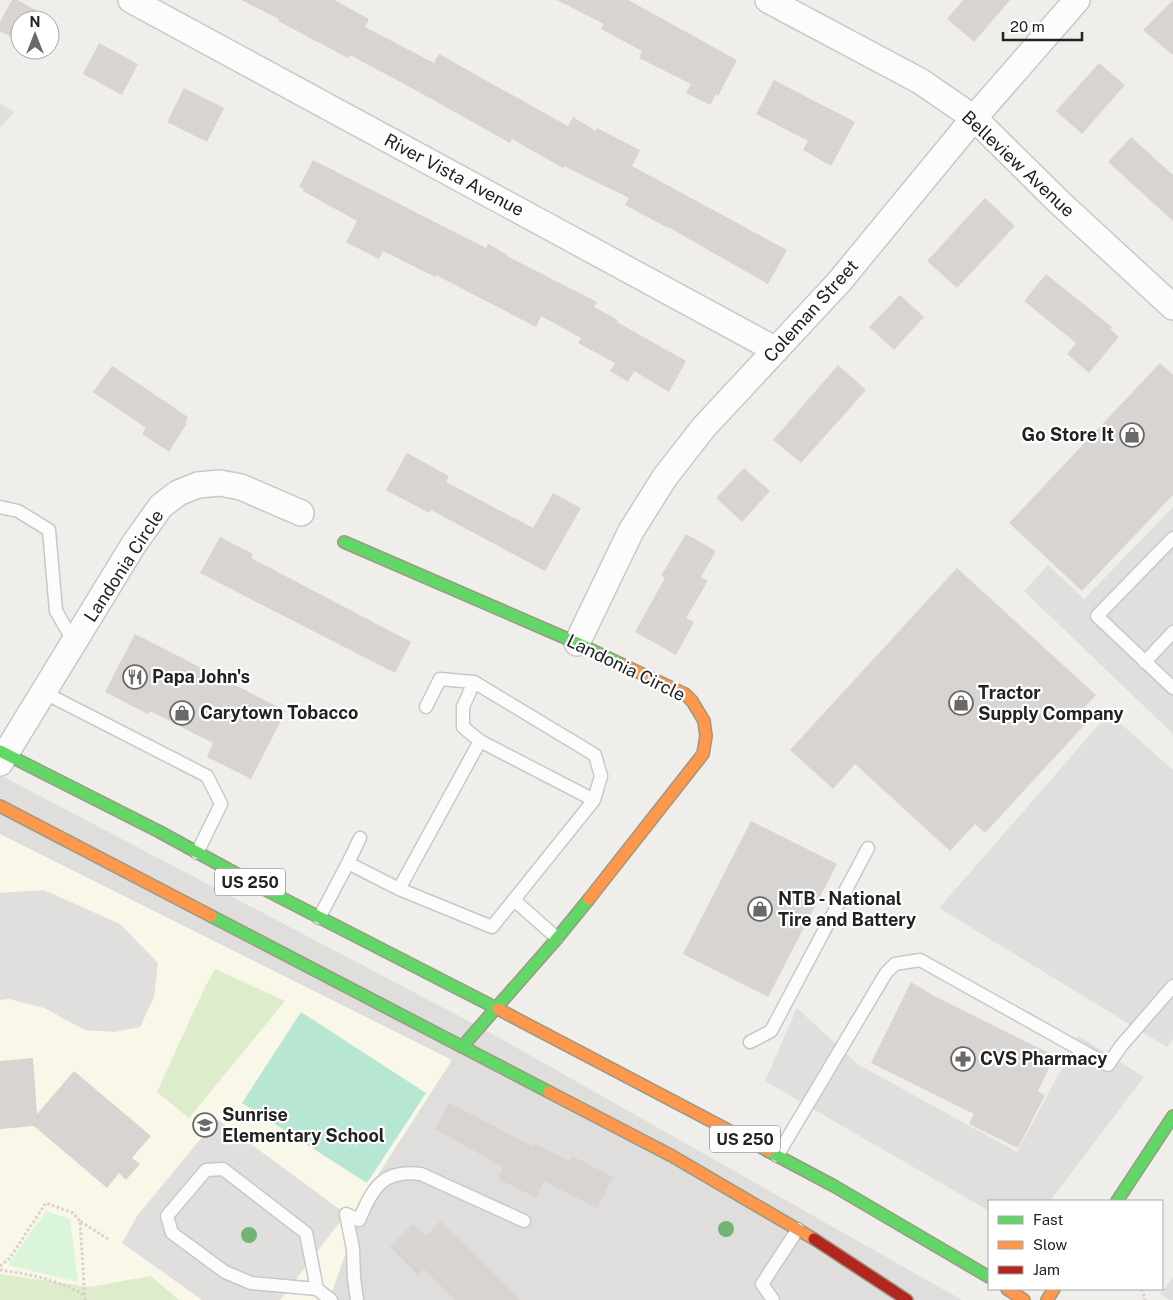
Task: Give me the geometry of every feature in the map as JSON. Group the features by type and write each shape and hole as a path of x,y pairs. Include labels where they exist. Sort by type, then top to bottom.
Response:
{"main road":[{"name":"Landonia Circle","path":"344,542 578,643 685,694 698,705 705,720 707,737 703,754 629,850 557,938 462,1047"},
{"name":"US 250","path":"2,756 197,853 834,1186 988,1276"},
{"name":"US 250","path":"0,806 672,1156 822,1243 907,1300"},
{"path":"1121,1200 1173,1116"},
{"path":"1009,1290 1024,1300"}],"street":[{"name":"River Vista Avenue","path":"132,0 776,350"},
{"name":"Belleview Avenue","path":"768,0 920,81 974,118 1060,203 1173,307"},
{"name":"Coleman Street","path":"578,643 631,531 665,477 704,427 839,282 974,118 1077,0"},
{"name":"Landonia Circle","path":"2,756 44,692 134,544 161,506 178,493 198,485 220,482 241,487 301,513"}],"lane":[{"path":"0,507 18,511 49,530 56,611 74,642"},
{"path":"1173,538 1097,616 1173,688"},
{"path":"1145,662 1173,632"},
{"path":"348,863 399,888 492,927 594,800 601,776 595,755 474,682 440,678 426,707"},
{"path":"474,682 463,707 463,727 480,741 594,800"},
{"path":"44,692 208,776 221,804 197,853"},
{"path":"399,888 480,741"},
{"path":"319,918 360,838"},
{"path":"750,1042 771,1031 868,848"},
{"path":"514,900 557,938"},
{"path":"777,1156 886,973 895,964 920,960 1108,1065 1121,1046 1173,986"},
{"path":"317,1289 306,1233 223,1170 206,1170 168,1216 172,1233 225,1272 251,1283 317,1289 331,1300"},
{"path":"357,1300 353,1249 346,1214 359,1220 371,1193 380,1182 394,1174 408,1172 421,1174 524,1221"},
{"path":"773,1300 762,1284 798,1229"}],"path":[{"path":"0,1268 9,1259 46,1203 74,1213 80,1221 108,1239"},
{"path":"80,1221 84,1298"},
{"path":"0,1268 51,1280 73,1289 84,1298"}],"shaded area":[{"path":"0,103 14,112 0,128"},
{"path":"1173,507 1173,734 1024,591 1048,565 1084,599"},
{"path":"1109,713 1173,770 1173,1039 1167,1047 939,908"},
{"path":"0,775 480,1027 962,1300 0,1300"},
{"name":"Sunrise Elementary School","path":"0,834 452,1060 369,1189 329,1300 0,1300"},
{"path":"44,890 120,924 158,963 154,997 140,1027 115,1032 85,1030 44,1008 9,999 0,1000 0,893"},
{"path":"797,1008 859,1065 1017,1152 1079,1036 1144,1077 1051,1200 988,1200 988,1210 765,1081"},
{"path":"217,1119 346,1214 280,1300 202,1300 122,1243 137,1216"},
{"path":"691,1230 791,1268 820,1300 728,1300"},
{"path":"1173,1277 1173,1300 1171,1300 1160,1294"}],"green space":[{"path":"215,969 285,1001 189,1118 157,1092"},
{"path":"301,1012 426,1093 367,1183 242,1103"},
{"path":"46,1211 70,1219 78,1282 8,1265"},
{"path":"0,1274 90,1287 151,1276 179,1300 0,1300"}],"building":[{"path":"12,0 17,0 35,10 10,10 10,36 0,31 0,22"},
{"path":"241,0 334,0 369,19 365,27 434,63 439,54 568,126 573,117 596,131 597,128 640,150 632,166 787,250 768,284 668,227 625,205 629,198 564,166 563,168 512,139 510,143 350,55 348,58"},
{"path":"557,0 628,0 737,60 718,96 716,94 710,105 686,93 691,84 639,58 642,51 601,29 604,24"},
{"path":"963,0 1010,0 974,42 947,19"},
{"path":"1173,0 1173,55 1143,30"},
{"path":"99,43 138,64 122,95 83,74"},
{"path":"1099,63 1125,85 1082,134 1056,111"},
{"path":"774,80 855,122 831,166 803,150 808,141 756,114"},
{"path":"184,88 224,108 207,142 167,122"},
{"path":"1131,137 1173,175 1173,221 1108,162"},
{"path":"313,160 486,248 488,244 507,256 597,302 594,307 686,361 669,392 634,371 628,382 610,371 615,363 578,343 581,338 541,316 536,327 436,275 435,277 383,251 379,259 346,242 357,221 299,187"},
{"path":"985,198 1015,226 957,288 927,261"},
{"path":"1046,274 1112,327 1110,329 1119,337 1089,373 1067,354 1076,343 1024,301"},
{"path":"900,295 924,317 894,350 869,327"},
{"name":"Go Store It","path":"1160,363 1173,375 1173,495 1082,591 1009,523"},
{"path":"838,365 866,390 801,463 773,440"},
{"path":"112,366 188,417 185,422 187,423 169,452 142,434 146,428 93,392"},
{"path":"407,453 449,476 446,482 533,528 553,493 581,508 545,571 431,510 429,513 386,490"},
{"path":"744,468 770,491 742,522 716,498"},
{"path":"686,534 716,551 701,577 708,581 686,618 694,622 676,655 635,632 665,578 661,576"},
{"path":"220,537 253,554 251,558 411,642 395,673 200,573"},
{"name":"Tractor Supply Company","path":"957,568 1096,695 1081,711 1090,719 985,833 975,824 950,851 855,764 833,789 790,750"},
{"path":"135,634 286,711 251,779 207,757 213,743 150,711 148,714 105,692"},
{"name":"NTB - National Tire and Battery","path":"751,821 837,864 768,997 683,954"},
{"name":"CVS Pharmacy","path":"911,982 936,997 1055,1056 1038,1091 1045,1095 1018,1148 969,1124 974,1114 871,1063"},
{"path":"33,1058 37,1114 74,1071 151,1136 132,1158 140,1164 126,1180 119,1173 107,1188 34,1126 0,1129 0,1061"},
{"path":"449,1103 534,1147 535,1144 570,1161 572,1156 613,1177 597,1208 544,1181 536,1198 498,1179 503,1167 435,1129"},
{"path":"440,1221 520,1300 455,1300 424,1269 418,1275 390,1247 413,1224 426,1236"}],"traffic: fast":[{"path":"344,542 621,664"},
{"path":"0,751 158,831 266,890 498,1009"},
{"path":"462,1047 589,899"},
{"path":"211,916 549,1092"},
{"path":"1118,1200 1173,1116"},
{"path":"768,1151 834,1186 988,1276"}],"traffic: slow":[{"path":"589,899 703,754 706,736 704,721 692,701 685,694 621,664"},
{"path":"0,806 211,916"},
{"path":"498,1009 768,1151"},
{"path":"549,1092 672,1156 814,1239"},
{"path":"1009,1290 1024,1300"},
{"path":"1047,1300 1053,1290"}],"traffic: jam":[{"path":"814,1239 907,1300"}],"place":[{"name":"Go Store It","path":"1132,435"},
{"name":"Papa John's","path":"135,677"},
{"name":"Tractor Supply Company","path":"961,703"},
{"name":"Carytown Tobacco","path":"182,713"},
{"name":"NTB - National Tire and Battery","path":"760,909"},
{"name":"CVS Pharmacy","path":"963,1059"},
{"name":"Sunrise Elementary School","path":"205,1125"}]}
